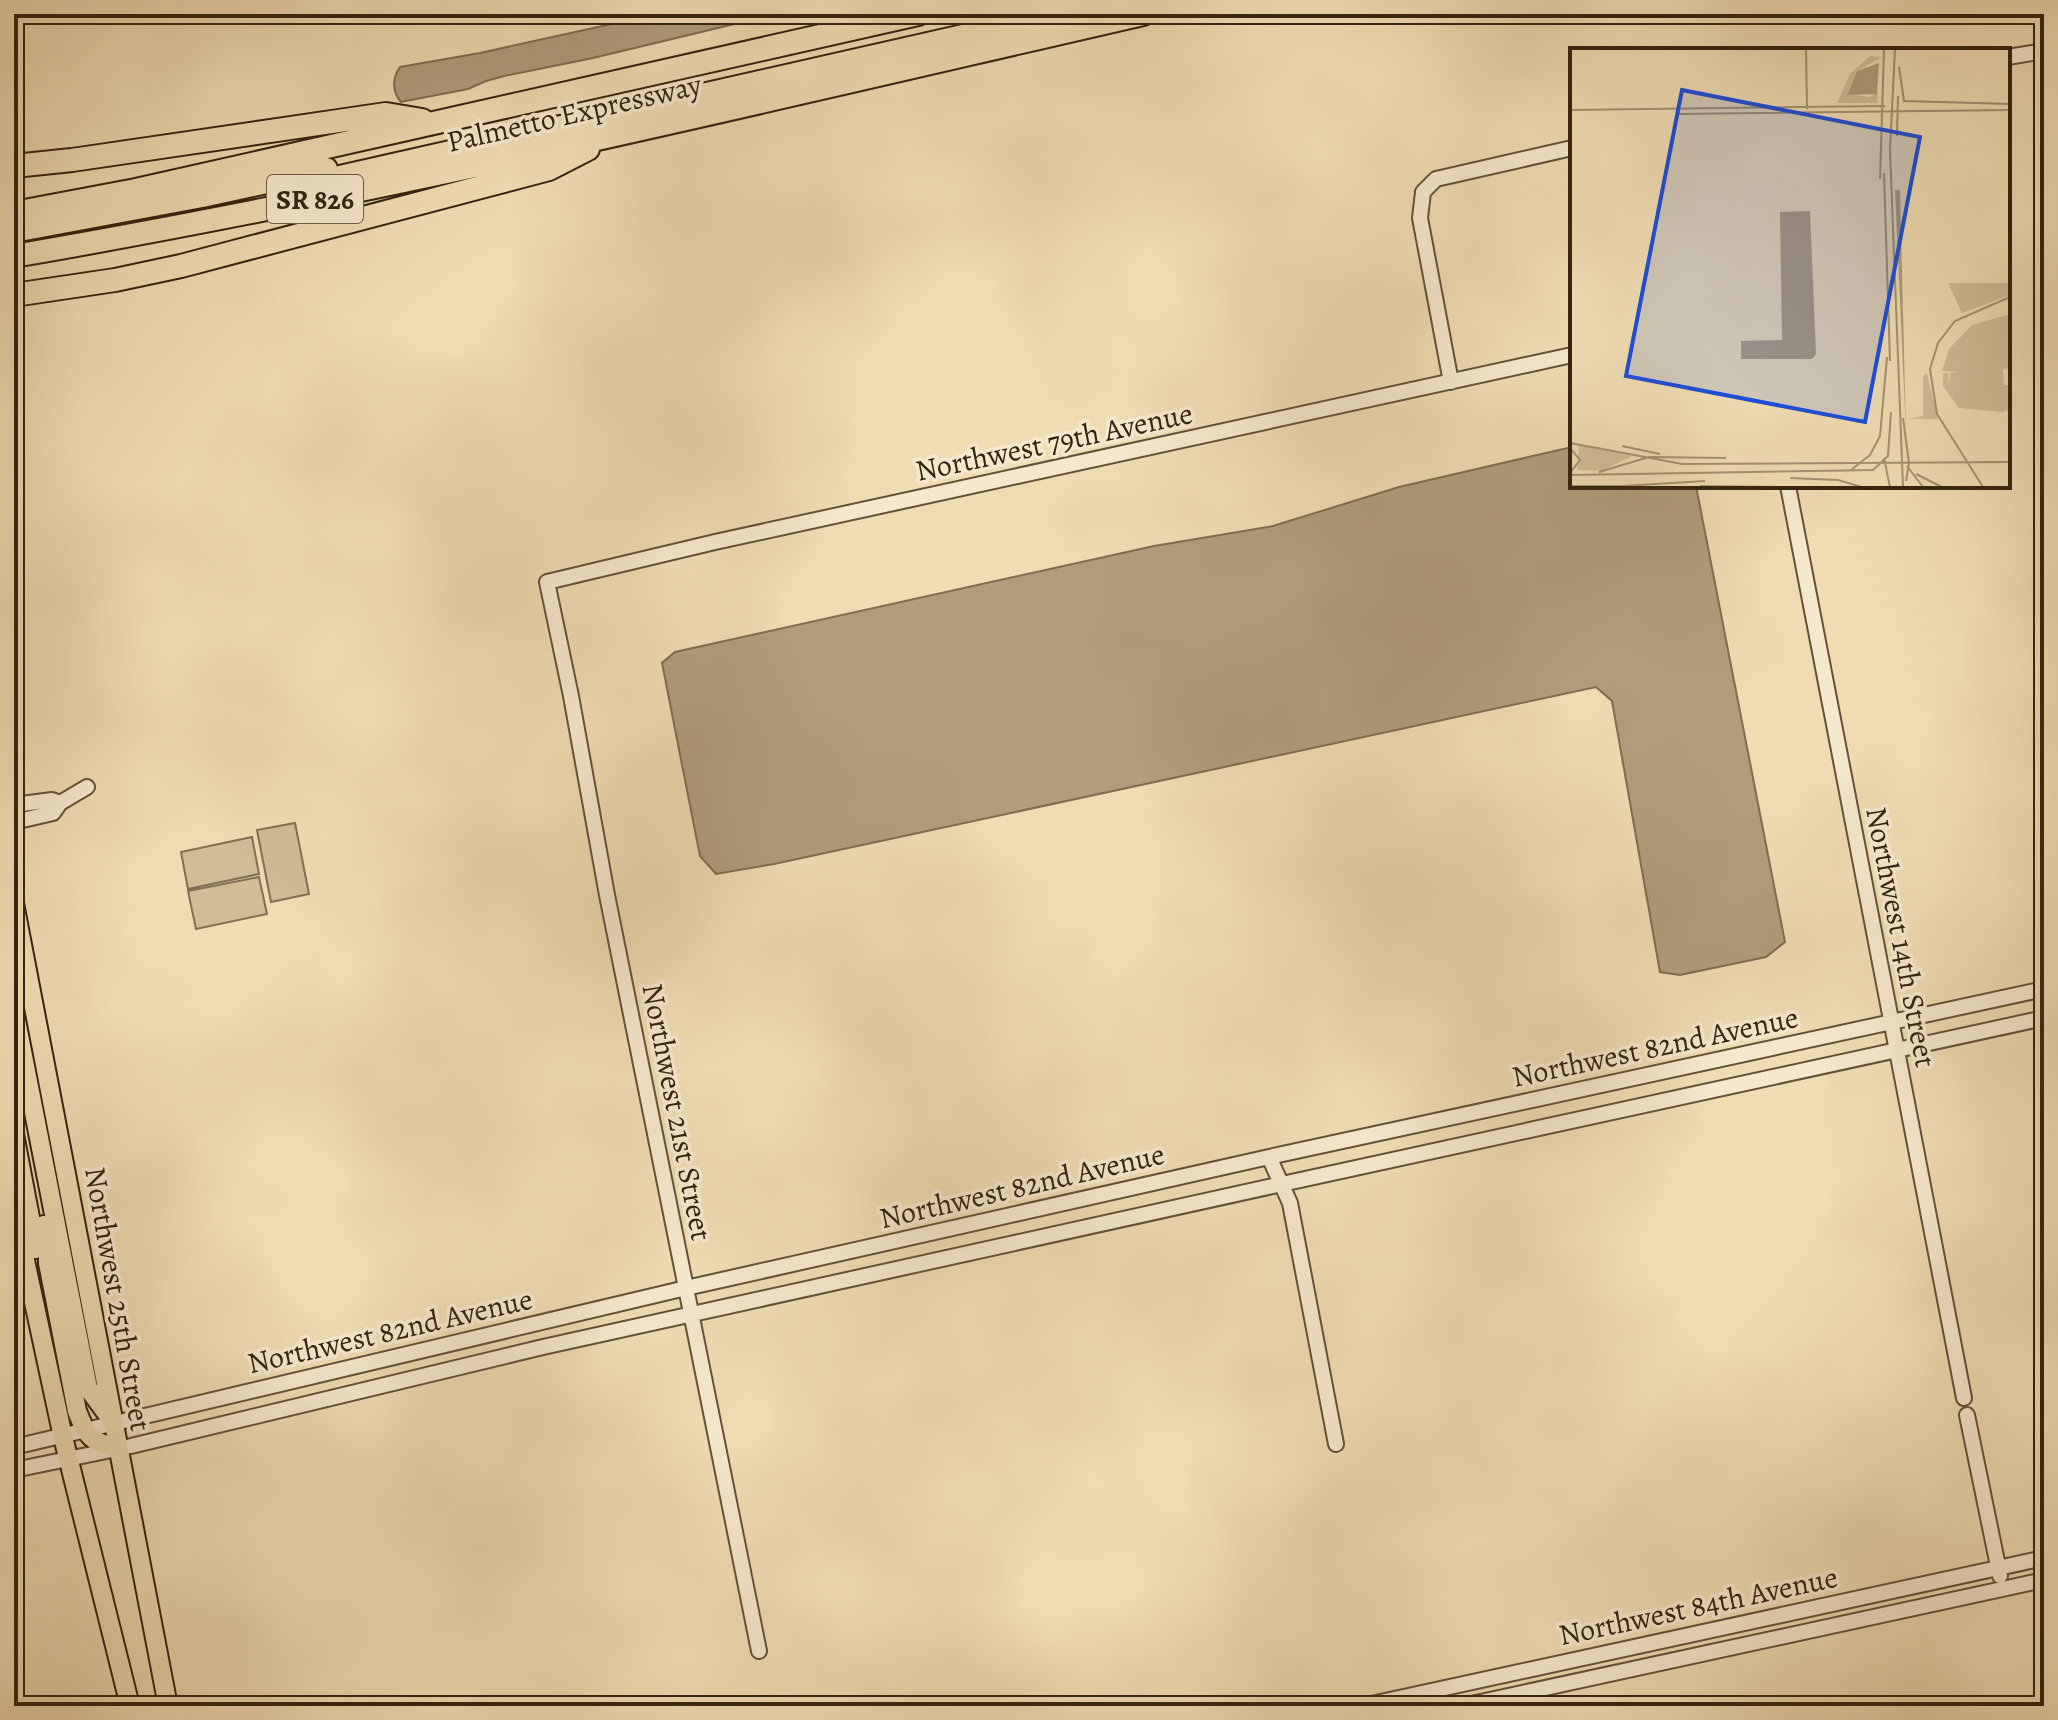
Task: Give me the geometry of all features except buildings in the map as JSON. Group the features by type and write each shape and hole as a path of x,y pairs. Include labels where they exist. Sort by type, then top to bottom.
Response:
{"highway":[{"name":"Palmetto Expressway","path":"14,213 136,190 918,14"},
{"path":"14,231 233,189 1002,14"},
{"path":"14,243 205,207 390,167 1060,14"},
{"name":"Palmetto Expressway","path":"14,256 441,173 1143,14"},
{"path":"14,166 132,152 386,114 435,122"},
{"path":"14,295 115,280 181,266 475,189 549,169 614,135"}],"main road":[{"name":"Northwest 25th Street","path":"14,903 168,1706"},
{"path":"14,1010 55,1256 75,1403 90,1438 118,1449"},
{"path":"14,1070 48,1249 55,1256 88,1388 114,1423"},
{"path":"14,1134 64,1405 63,1437"},
{"path":"14,1209 63,1437 130,1706"},
{"path":"33,1236 55,1256"}],"street":[{"path":"2010,57 2044,51"},
{"path":"1451,382 1420,218 1423,192 1436,179 1570,148"},
{"name":"Northwest 79th Avenue","path":"547,582 730,539 1570,355"},
{"name":"Northwest 14th Street","path":"1788,488 1964,1398"},
{"name":"Northwest 21st Street","path":"547,582 604,882 759,1651"},
{"path":"14,822 53,813 60,803 87,787"},
{"path":"14,805 52,800 60,803"},
{"name":"Northwest 82nd Avenue","path":"14,1447 686,1288 1269,1157 2044,989"},
{"name":"Northwest 82nd Avenue","path":"14,1470 118,1449 543,1347 2044,1018"},
{"path":"1269,1157 1290,1203 1336,1444"},
{"path":"383,1359 388,1384"},
{"path":"1967,1415 2002,1589"},
{"name":"Northwest 84th Avenue","path":"1371,1705 1396,1702 2044,1558"},
{"name":"Northwest 84th Avenue","path":"1462,1706 2044,1580"},
{"path":"1859,1598 1863,1619"}],"shaded area":[{"path":"657,14 776,14 504,76 468,89 401,102 396,94 394,80 400,67 480,53"},
{"path":"1570,447 1570,488 1696,488 1785,942 1766,957 1680,975 1660,972 1612,701 1596,687 774,864 716,874 700,856 662,663 675,652 1154,546 1273,526 1399,487"},
{"path":"295,823 309,894 271,902 257,830"},
{"path":"252,837 259,874 188,889 181,852"},
{"path":"259,877 267,914 196,929 188,891"}],"railway":[{"path":"2040,14 2044,35"}]}
